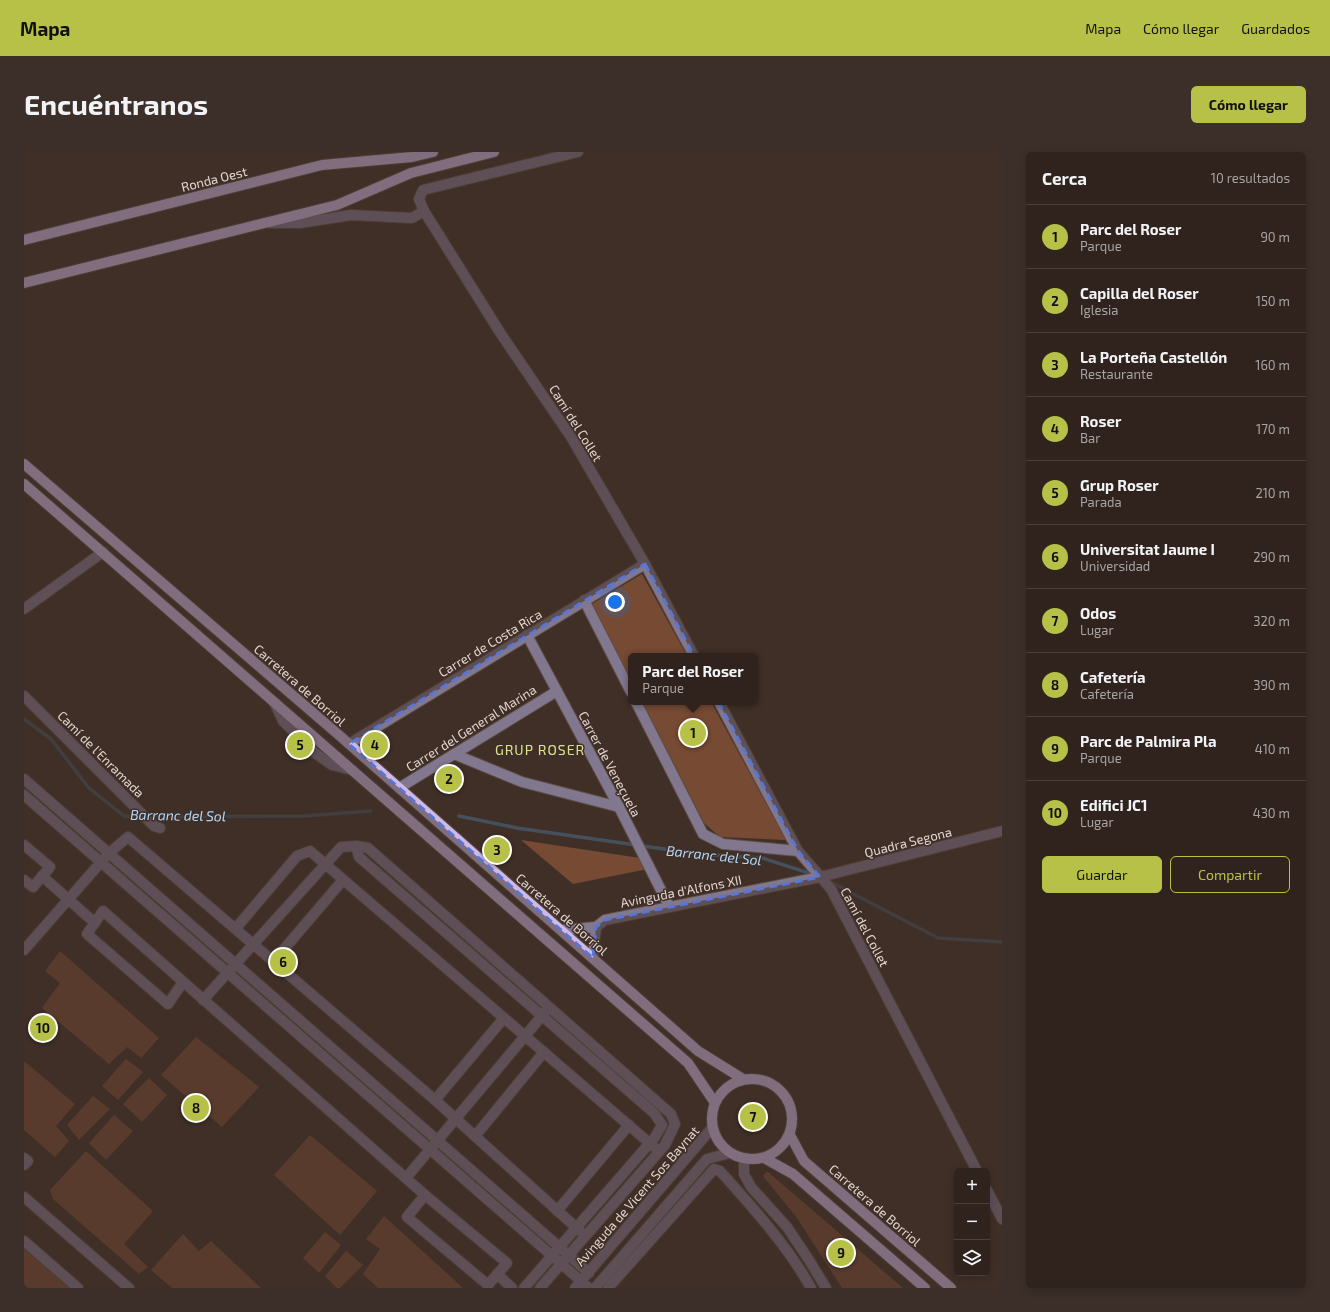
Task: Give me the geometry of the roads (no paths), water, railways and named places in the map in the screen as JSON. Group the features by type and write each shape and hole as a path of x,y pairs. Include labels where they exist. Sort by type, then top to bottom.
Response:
{"main road":[{"name":"Ronda Oest","path":"24,240 322,166 433,152"},
{"path":"24,283 337,205 411,173 494,152"},
{"name":"Carretera de Borriol","path":"24,464 349,744 698,1051 743,1079"},
{"path":"24,484 688,1063 715,1102"},
{"path":"764,1158 779,1149 790,1135 793,1113 784,1093 765,1080 743,1079 726,1087 715,1102 712,1115 712,1128 719,1142 730,1153 744,1158 764,1158 793,1174 925,1288"},
{"name":"Carretera de Borriol","path":"790,1135 804,1160 950,1288"}],"street":[{"path":"262,224 300,223 351,215 412,218 424,211 419,199 423,190 578,152"},
{"name":"Camí del Collet","path":"424,211 501,334 571,436 644,564 692,653"},
{"path":"24,609 103,552"},
{"name":"Carrer de Costa Rica","path":"349,744 644,564"},
{"path":"584,600 628,686"},
{"name":"Carrer de Veneçuela","path":"527,635 619,807 669,906"},
{"name":"Carrer del General Marina","path":"399,788 557,691"},
{"name":"Camí de l'Enramada","path":"24,696 154,826 160,828"},
{"path":"638,705 703,834 723,844 798,851"},
{"name":"Camí del Collet","path":"721,705 798,851 830,889 975,1168"},
{"path":"454,754 522,782 619,807"},
{"path":"24,779 589,1273"},
{"path":"592,799 611,793"},
{"path":"24,795 552,1256 578,1284"},
{"name":"Quadra Segona","path":"820,876 1002,831"},
{"path":"24,950 100,862 128,837 254,943 273,962 476,1135 585,1236"},
{"path":"24,845 50,867 33,887 24,880"},
{"path":"356,846 359,857 654,1113 662,1125 650,1143 524,1288"},
{"path":"204,1000 341,847 356,846 368,848 671,1114 675,1124 671,1135 659,1151 540,1288"},
{"path":"236,928 297,856 310,851 659,1151"},
{"path":"42,876 69,898 95,923"},
{"name":"Avinguda d'Alfons XII","path":"562,930 596,927 605,920 820,876"},
{"path":"273,962 343,880"},
{"path":"183,982 168,1004 87,934 103,911 425,1195 507,1263 488,1285 406,1217 425,1195"},
{"path":"593,958 596,927"},
{"path":"406,1178 549,1006"},
{"path":"435,1100 504,1018"},
{"path":"476,1135 544,1052"},
{"path":"557,1211 629,1125"},
{"name":"Avinguda de Vicent Sos Baynat","path":"589,1288 578,1284 712,1128"},
{"path":"604,1286 707,1159 730,1153"},
{"path":"24,1158 28,1161 24,1165"},
{"path":"744,1158 744,1174 751,1187 787,1227 826,1288"},
{"path":"604,1286 714,1169 720,1171 775,1234 800,1269 811,1288"},
{"path":"990,1196 1002,1219"},
{"path":"24,1197 129,1288"},
{"path":"24,1241 78,1288"},
{"path":"497,1274 512,1288"}],"waterway":[{"name":"Barranc del Sol","path":"24,719 51,739 89,788 124,816 141,817"},
{"name":"Barranc del Sol","path":"149,817 304,816 371,811"},
{"name":"Barranc del Sol","path":"459,816 517,828 699,854 762,858 815,875"},
{"name":"Barranc del Sol","path":"829,881 938,938 1002,942"}],"place":[{"name":"Parc del Roser","path":"693,733"},
{"name":"Grup Roser","path":"300,745"},
{"name":"Roser","path":"375,745"},
{"name":"Capilla del Roser","path":"449,779"},
{"name":"La Porteña Castellón","path":"497,850"},
{"name":"Universitat Jaume I","path":"283,962"},
{"name":"Edifici JC1","path":"43,1028"},
{"name":"Cafetería","path":"196,1108"},
{"name":"Odos","path":"753,1117"},
{"name":"Parc de Palmira Pla","path":"841,1253"}],"district":[{"name":"GRUP ROSER","path":"540,749"}]}
